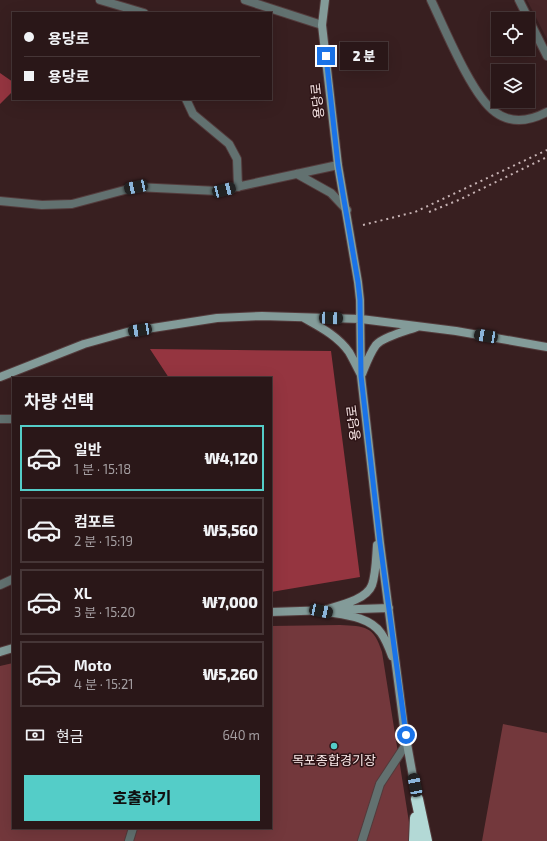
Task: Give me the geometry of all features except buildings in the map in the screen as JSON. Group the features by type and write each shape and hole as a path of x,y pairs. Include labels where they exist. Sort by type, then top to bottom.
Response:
{"highway":[{"path":"415,841 417,799"},
{"name":"용당로","path":"417,799 426,841"}],"street":[{"path":"100,0 141,12"},
{"path":"245,0 322,25"},
{"name":"용당로","path":"325,0 322,25 338,165 347,210 358,282 361,319 361,376 397,669 407,743 417,799"},
{"path":"431,0 464,69 487,105 495,112 515,120 538,117 547,112"},
{"path":"519,0 547,56"},
{"path":"187,100 194,114 229,144 237,159 238,187"},
{"path":"0,201 56,205 72,204 136,187 218,191 338,165"},
{"path":"297,174 331,193 347,210"},
{"path":"0,377 84,344 127,332 217,318 262,316 361,319 456,331 547,347"},
{"path":"301,317 326,331 338,340 348,352 361,376"},
{"path":"361,376 377,344 385,339 419,326"},
{"path":"0,419 12,419"},
{"path":"321,611 360,598 370,589 373,581 379,532"},
{"path":"0,585 12,579"},
{"path":"272,612 389,608"},
{"path":"321,611 359,618 372,624 382,634 397,669"},
{"path":"0,652 12,648"},
{"path":"362,841 380,784 407,743"},
{"path":"129,841 133,829"}],"shaded area":[{"path":"527,0 547,0 547,39 535,16 535,12 533,12"},
{"path":"0,73 12,81 12,92 0,104"},
{"path":"150,349 331,351 360,577 272,592 272,377 168,377"},
{"name":"목포종합경기장","path":"272,626 356,626 367,629 376,637 382,652 412,841 0,841 0,666 12,663 12,829 272,829"},
{"path":"503,724 547,733 547,841 482,841"}],"railway":[{"path":"363,225 415,212 547,150"},
{"path":"429,212 461,199 547,157"}],"place":[{"name":"목포종합경기장","path":"334,746"}],"route":[{"path":"326,56 338,165 347,210 358,282 360,300 361,376 380,543 406,735"}]}
